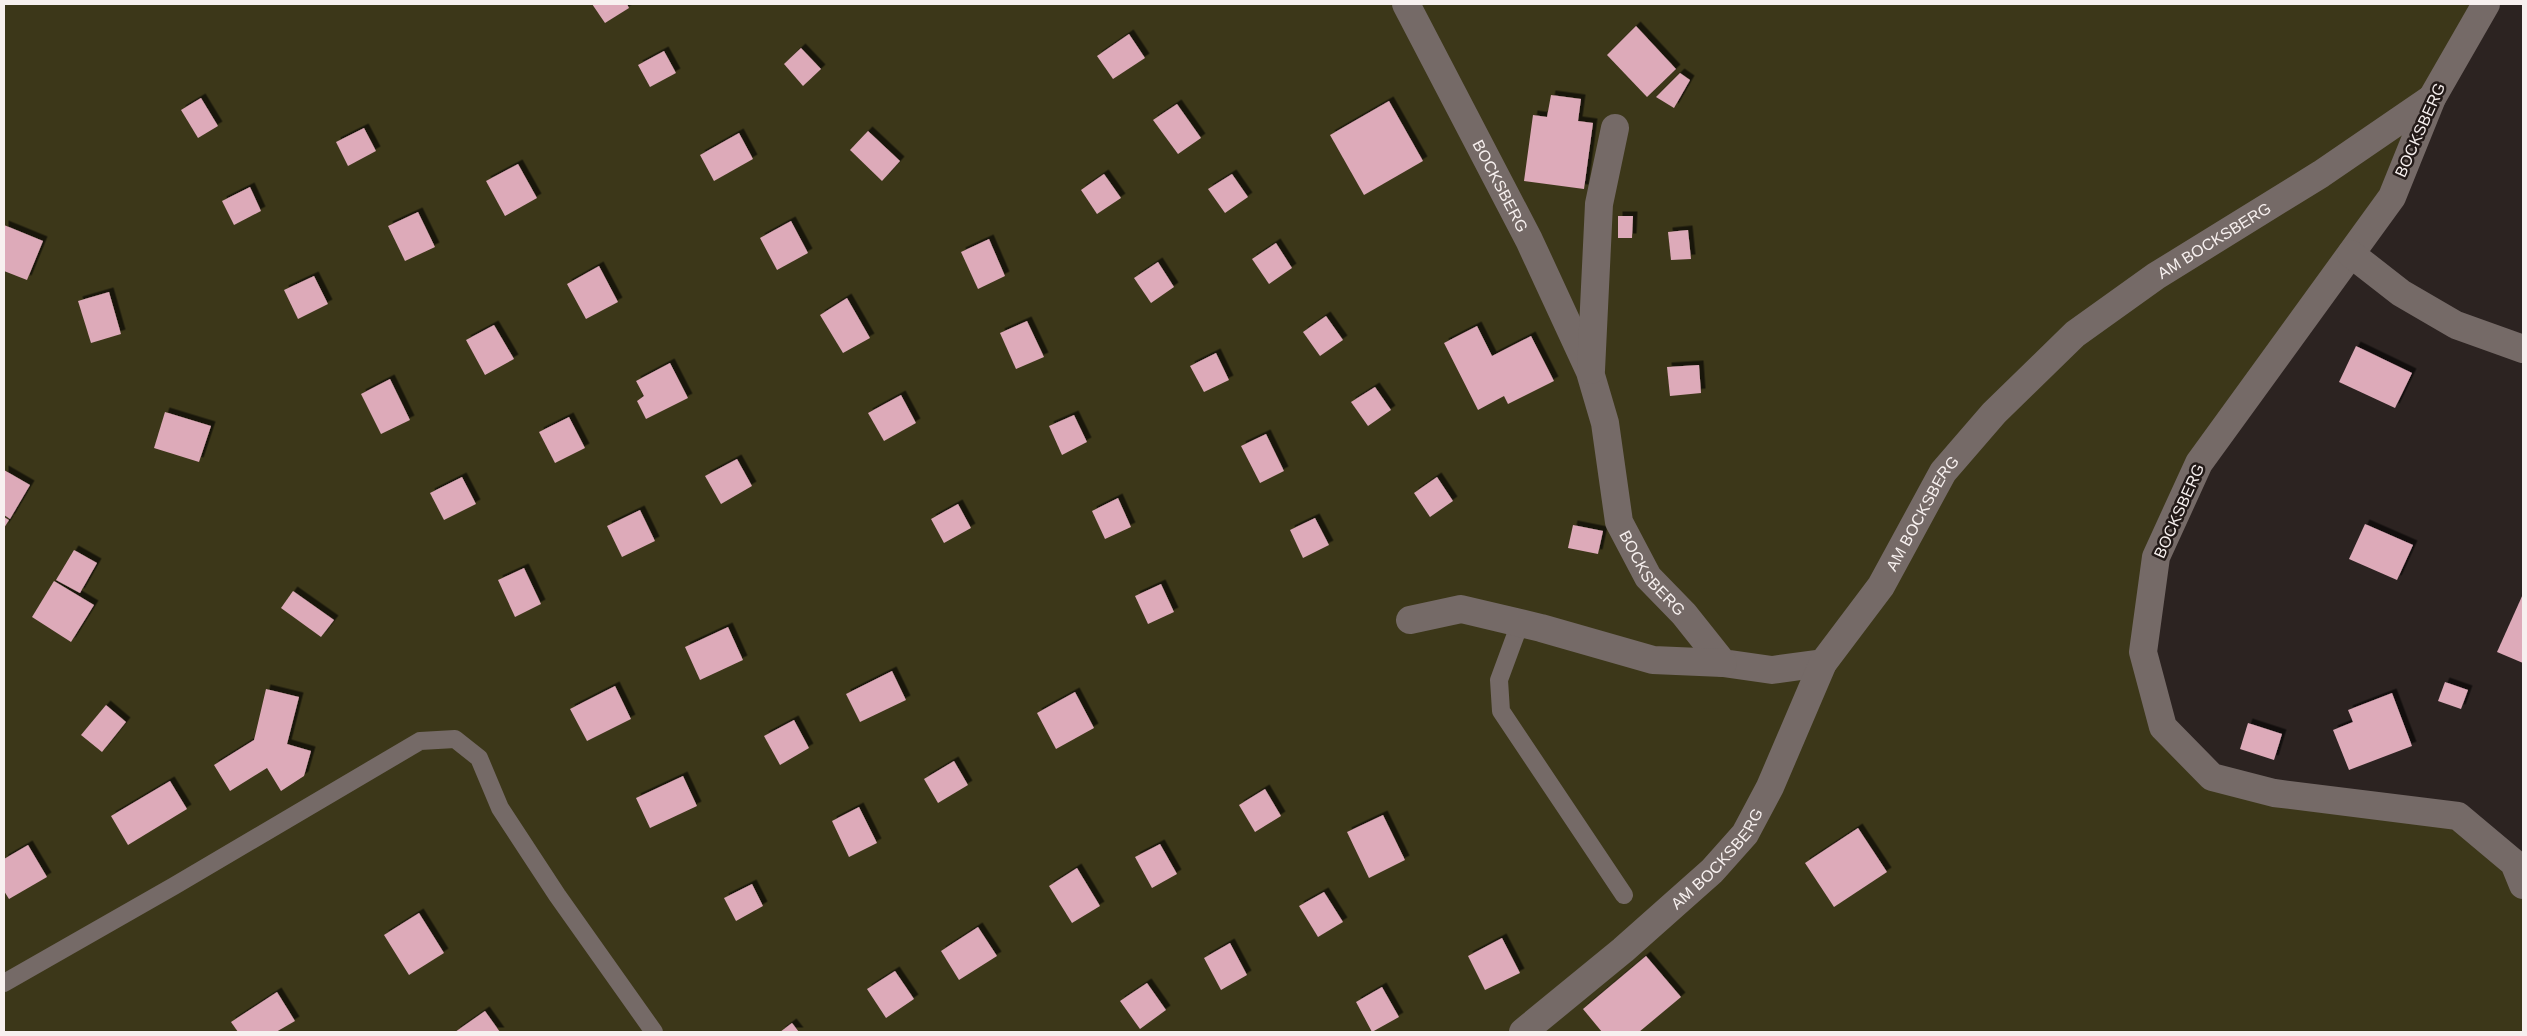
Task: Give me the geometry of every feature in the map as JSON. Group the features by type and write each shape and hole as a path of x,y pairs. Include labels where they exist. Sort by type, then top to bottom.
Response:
{"street":[{"name":"BOCKSBERG","path":"1406,4 1529,240 1590,372 1605,423 1619,522 1648,577 1684,614 1723,663"},
{"name":"BOCKSBERG","path":"2486,4 2432,98 2392,197 2199,463 2156,557 2143,652 2163,727 2212,777 2274,793 2458,816 2514,863 2523,885"},
{"name":"AM BOCKSBERG","path":"1523,1032 1623,950 1712,871 1745,834 1770,788 1823,663 1881,586 1943,472 1994,413 2074,334 2156,276 2321,174 2432,98"},
{"name":"BOCKSBERG","path":"1590,372 1599,204 1615,128"},
{"path":"2351,254 2402,293 2456,325 2523,349"},
{"path":"1410,620 1461,609 1520,623 1653,660 1723,663 1772,670 1823,663"}],"lane":[{"path":"1520,623 1499,680 1501,712 1624,895"},
{"path":"4,982 174,886 420,741 455,739 479,758 500,808 557,896 654,1032"}],"shaded area":[{"path":"4,4 2486,4 2392,197 2263,371 2156,557 2143,652 2163,727 2212,777 2458,816 2523,885 2523,1032 4,1032"}],"building":[{"path":"592,4 627,4 629,8 605,23"},
{"path":"1636,26 1676,69 1647,97 1607,55"},
{"path":"1129,34 1145,58 1113,79 1097,56"},
{"path":"801,48 821,69 803,86 784,64"},
{"path":"664,51 676,73 650,87 638,65"},
{"path":"1680,73 1690,80 1674,108 1656,97"},
{"path":"1551,95 1581,99 1578,121 1593,123 1584,189 1524,181 1533,115 1547,117"},
{"path":"201,98 218,126 198,138 181,110"},
{"path":"1389,101 1423,161 1364,195 1330,135"},
{"path":"1177,104 1201,138 1178,154 1153,120"},
{"path":"364,128 376,151 348,166 336,142"},
{"path":"868,131 900,161 882,181 850,150"},
{"path":"739,133 753,159 714,181 700,155"},
{"path":"518,164 537,198 505,216 486,181"},
{"path":"1104,174 1121,198 1097,214 1081,190"},
{"path":"1232,174 1248,197 1225,213 1208,189"},
{"path":"250,187 261,211 234,225 222,201"},
{"path":"418,212 435,247 405,261 388,226"},
{"path":"1618,216 1633,216 1632,238 1618,238"},
{"path":"791,221 808,253 777,270 760,238"},
{"path":"4,225 43,241 27,280 4,271"},
{"path":"1688,230 1691,259 1671,260 1668,232"},
{"path":"989,239 1005,276 978,289 961,252"},
{"path":"1276,243 1292,268 1269,284 1252,259"},
{"path":"1158,262 1174,287 1151,303 1134,278"},
{"path":"599,266 618,302 586,319 567,284"},
{"path":"314,276 328,304 298,319 284,290"},
{"path":"109,292 121,334 91,343 78,301"},
{"path":"847,298 870,338 843,353 820,315"},
{"path":"1326,316 1343,340 1320,356 1303,332"},
{"path":"1027,321 1044,357 1016,369 1000,333"},
{"path":"494,325 514,359 485,375 466,340"},
{"path":"1477,326 1492,356 1531,336 1554,381 1508,404 1504,396 1478,410 1444,343"},
{"path":"2356,346 2412,373 2395,408 2339,382"},
{"path":"1216,353 1229,380 1204,392 1190,366"},
{"path":"670,363 688,398 646,419 637,401 644,396 636,381"},
{"path":"1699,365 1701,393 1670,396 1667,367"},
{"path":"390,379 410,420 381,434 361,394"},
{"path":"1375,387 1391,410 1368,426 1351,402"},
{"path":"901,395 916,423 884,441 868,413"},
{"path":"165,412 211,426 199,462 154,448"},
{"path":"1074,415 1087,442 1062,455 1049,426"},
{"path":"569,417 585,448 555,463 539,432"},
{"path":"1266,434 1284,471 1260,483 1241,446"},
{"path":"737,459 752,486 721,504 705,476"},
{"path":"4,470 30,485 10,519 4,515"},
{"path":"462,477 476,504 444,520 430,493"},
{"path":"1437,477 1453,501 1430,517 1414,493"},
{"path":"1118,498 1131,527 1105,539 1092,511"},
{"path":"958,504 971,528 944,543 931,519"},
{"path":"640,510 655,541 622,557 607,526"},
{"path":"4,517 9,520 4,528"},
{"path":"1315,518 1329,545 1303,558 1290,530"},
{"path":"2365,524 2413,545 2397,580 2349,559"},
{"path":"1573,525 1603,531 1598,554 1568,548"},
{"path":"74,550 97,563 80,593 56,580"},
{"path":"524,568 541,604 515,617 498,580"},
{"path":"54,581 94,605 71,642 32,617"},
{"path":"1161,584 1174,612 1148,624 1135,596"},
{"path":"293,591 334,620 321,637 281,608"},
{"path":"2523,594 2523,663 2497,652"},
{"path":"728,627 743,660 700,680 685,647"},
{"path":"892,671 906,700 860,722 846,694"},
{"path":"2445,682 2468,690 2461,709 2438,701"},
{"path":"615,686 631,719 587,741 570,709"},
{"path":"266,689 299,697 287,744 311,751 304,776 281,791 267,768 230,791 214,765 254,740"},
{"path":"1075,692 1094,728 1056,749 1037,713"},
{"path":"2392,693 2412,746 2349,770 2333,730 2353,722 2348,710"},
{"path":"106,705 126,722 102,752 81,735"},
{"path":"794,720 809,748 780,765 764,736"},
{"path":"2248,723 2282,734 2274,760 2240,749"},
{"path":"954,761 968,785 938,803 924,779"},
{"path":"683,776 697,806 650,828 636,798"},
{"path":"170,781 187,809 128,845 111,816"},
{"path":"1265,789 1281,816 1255,832 1239,805"},
{"path":"859,807 877,843 849,857 832,821"},
{"path":"1383,815 1405,860 1369,878 1347,832"},
{"path":"1858,828 1887,872 1834,907 1805,863"},
{"path":"1160,844 1177,874 1152,888 1135,857"},
{"path":"28,845 47,877 9,899 4,891 4,859"},
{"path":"1077,868 1100,906 1072,923 1049,886"},
{"path":"752,884 763,906 736,921 724,898"},
{"path":"1324,892 1343,922 1318,937 1299,906"},
{"path":"419,913 444,953 409,975 384,935"},
{"path":"978,927 997,956 959,980 941,951"},
{"path":"1502,938 1520,973 1485,990 1468,956"},
{"path":"1230,943 1247,975 1221,990 1204,958"},
{"path":"1646,956 1681,997 1639,1032 1602,1032 1583,1009"},
{"path":"895,971 914,999 886,1018 867,989"},
{"path":"1147,983 1166,1010 1140,1029 1120,1001"},
{"path":"1382,987 1399,1017 1372,1032 1356,1002"},
{"path":"277,992 295,1021 276,1032 238,1032 231,1022"},
{"path":"485,1011 500,1032 455,1032"},
{"path":"792,1023 799,1032 780,1032"}]}
